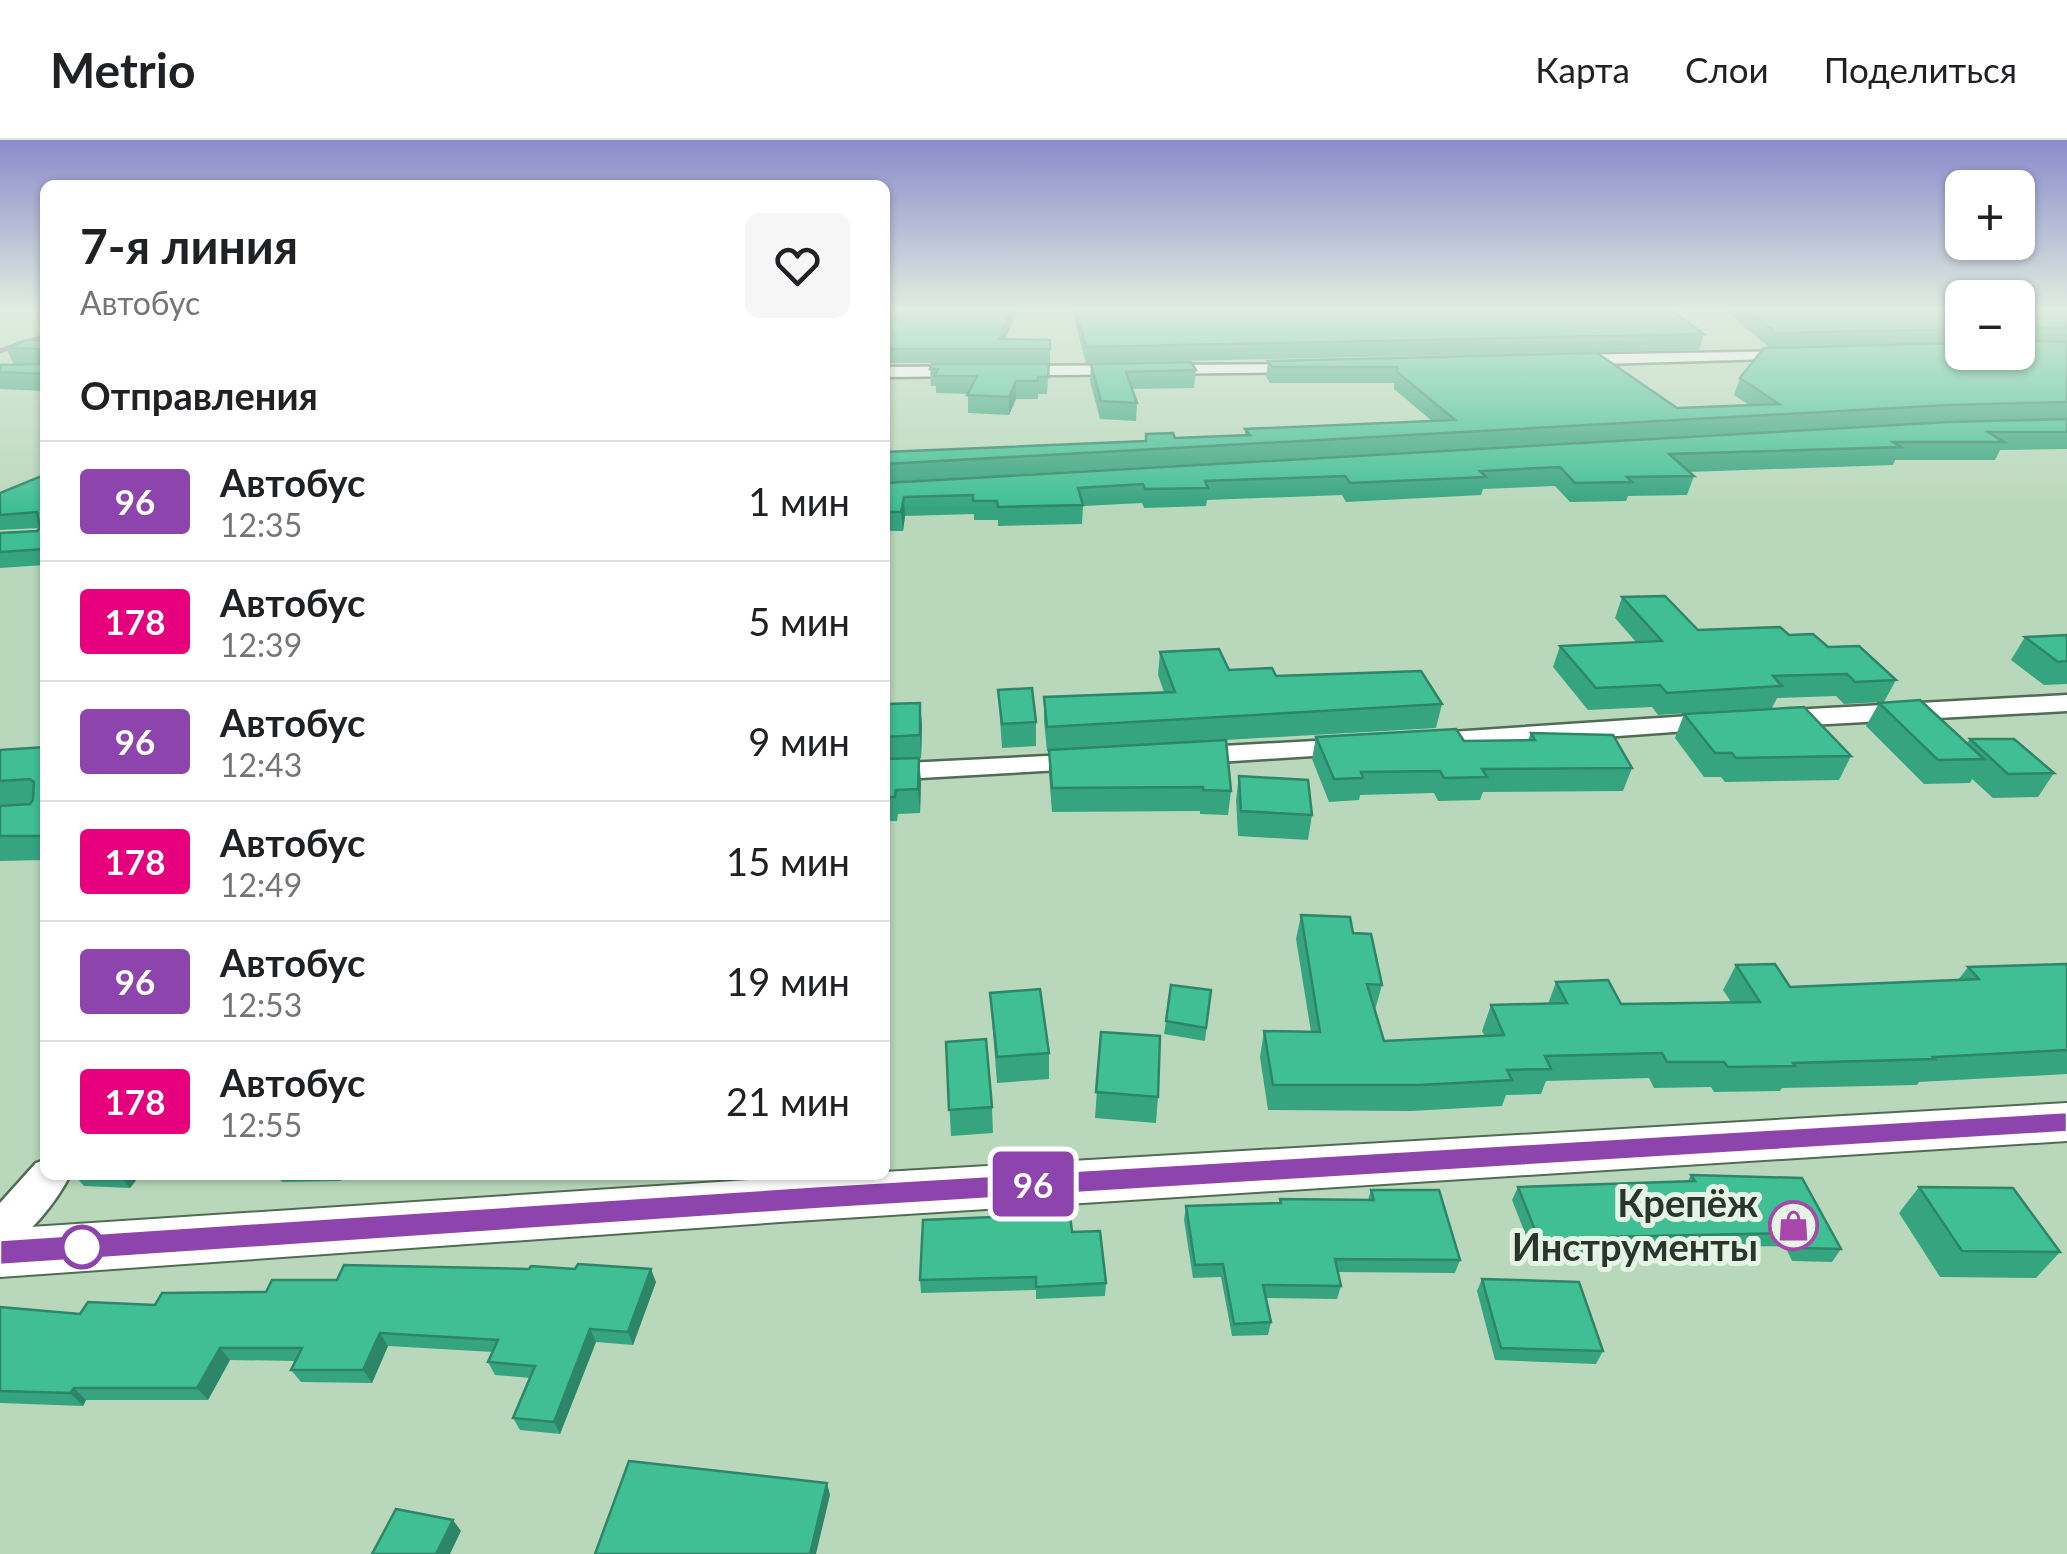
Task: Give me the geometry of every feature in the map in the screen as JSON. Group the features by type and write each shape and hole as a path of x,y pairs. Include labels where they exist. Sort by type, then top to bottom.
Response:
{"street":[{"path":"1154,758 2067,703"},
{"path":"890,772 1116,760"},
{"path":"0,1253 740,1202 2067,1122"},
{"path":"0,1232 46,1180"}],"building":[{"path":"935,376 1048,376 1038,377 1038,381 1016,381 1009,397 967,395 977,376"},
{"path":"1094,376 1127,376 1137,403 1101,401"},
{"path":"1402,376 1630,376 1677,408 1779,404 1740,378 2067,376 2067,402 1949,405 890,464 890,452 1146,441 1146,434 1173,433 1175,438 1250,435 1245,429 1455,420"},
{"path":"2067,419 2067,432 1988,432 2004,442 1893,442 1901,447 1669,454 1694,476 1627,477 1632,482 1575,483 1560,467 1480,471 1486,477 1350,483 1345,476 1205,481 1208,488 1145,489 1143,484 1078,488 1083,505 998,507 997,501 973,501 973,495 904,497 901,512 890,512 890,483 1949,422"},
{"path":"40,477 40,528 37,512 0,515 0,493"},
{"path":"40,528 40,549 0,552 0,533"},
{"path":"1665,596 1698,630 1780,627 1789,635 1813,634 1828,647 1859,646 1896,680 1855,682 1847,674 1773,676 1782,686 1667,693 1660,685 1596,688 1560,646 1662,641 1622,597"},
{"path":"2067,635 2067,661 2058,662 2025,637"},
{"path":"1219,649 1229,670 1272,668 1276,676 1421,671 1442,704 1047,727 1044,697 1175,692 1160,652"},
{"path":"1032,688 1036,722 1002,724 998,690"},
{"path":"1920,700 1984,759 1938,760 1879,703"},
{"path":"920,703 920,735 890,737 890,704"},
{"path":"1804,707 1851,756 1736,758 1732,753 1715,753 1684,714"},
{"path":"1456,729 1464,741 1535,740 1531,733 1613,735 1632,768 1482,769 1487,777 1444,778 1440,771 1361,772 1363,778 1334,779 1316,737"},
{"path":"1970,739 2014,739 2054,773 2008,774"},
{"path":"1226,740 1231,791 1203,787 1052,788 1049,750"},
{"path":"40,747 40,836 0,836 0,806 30,804 34,782 0,781 0,750"},
{"path":"919,758 918,789 896,790 895,797 890,797 890,759"},
{"path":"1239,776 1308,780 1312,815 1241,811"},
{"path":"1301,915 1350,917 1353,933 1371,934 1382,985 1367,984 1384,1041 1504,1035 1491,1005 1567,1003 1556,982 1608,980 1621,1004 1760,1002 1736,965 1775,964 1790,987 1979,979 1968,967 2067,964 2067,1050 1728,1067 1724,1062 1667,1062 1662,1053 1545,1056 1551,1069 1507,1070 1512,1080 1419,1085 1273,1085 1264,1031 1320,1032"},
{"path":"1171,985 1211,990 1206,1028 1166,1021"},
{"path":"1040,989 1049,1053 997,1057 990,993"},
{"path":"1101,1032 1160,1036 1158,1097 1096,1092"},
{"path":"986,1039 992,1107 949,1110 946,1042"},
{"path":"1691,1175 1802,1178 1841,1249 1801,1248 1794,1233 1602,1237 1606,1246 1542,1248 1518,1187 1695,1181"},
{"path":"1919,1187 2013,1188 2060,1252 1962,1251"},
{"path":"1371,1190 1439,1190 1460,1260 1335,1259 1341,1286 1263,1285 1271,1322 1234,1324 1223,1264 1195,1265 1186,1206 1281,1203 1280,1199 1374,1200"},
{"path":"1070,1214 1072,1232 1100,1231 1106,1283 1036,1287 1036,1277 920,1280 923,1220"},
{"path":"578,1264 651,1269 628,1332 590,1329 554,1422 513,1418 535,1366 488,1362 498,1340 380,1333 363,1370 291,1370 302,1348 220,1348 197,1388 74,1388 70,1393 0,1391 0,1307 80,1314 88,1302 155,1305 162,1293 266,1292 272,1280 337,1280 344,1265 575,1269"},
{"path":"1482,1279 1579,1282 1603,1351 1501,1348"},
{"path":"629,1461 827,1483 810,1554 595,1554"},
{"path":"396,1509 453,1520 436,1554 372,1554"}],"bus line":[{"name":"96","path":"0,1253 819,1197 2067,1122"}],"place":[{"name":"Крепёж Инструменты","path":"1793,1226"}]}
